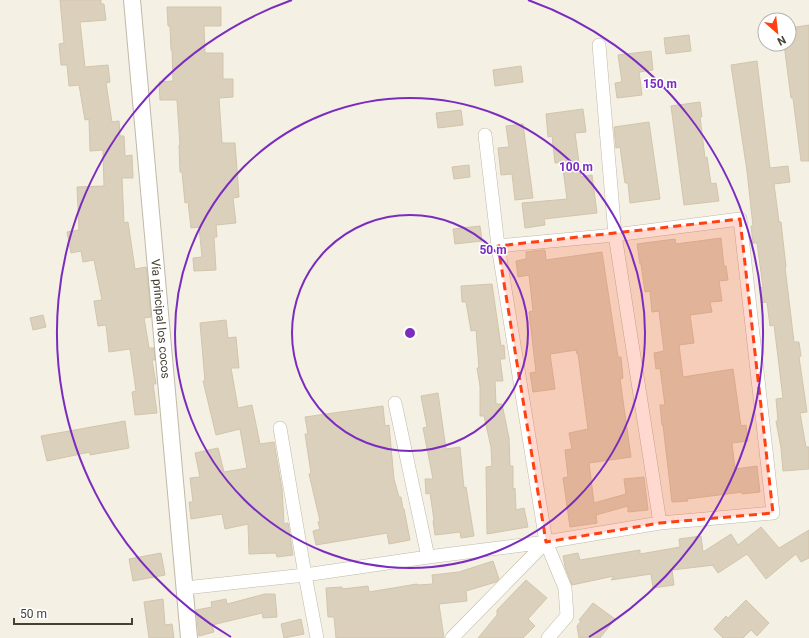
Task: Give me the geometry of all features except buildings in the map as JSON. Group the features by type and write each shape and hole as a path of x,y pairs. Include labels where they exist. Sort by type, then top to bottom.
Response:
{"street":[{"name":"Vía principal los cocos","path":"132,0 189,638"},
{"path":"599,45 615,234 660,522"},
{"path":"485,135 498,246 546,542 565,588 567,616 548,638"},
{"path":"185,588 305,575 546,542 660,522 773,513 740,219 498,246"},
{"path":"395,403 428,557"},
{"path":"280,428 317,638"},
{"path":"452,638 546,542"}],"highlighted area":[{"path":"740,219 773,513 660,523 546,542 498,246"}]}
